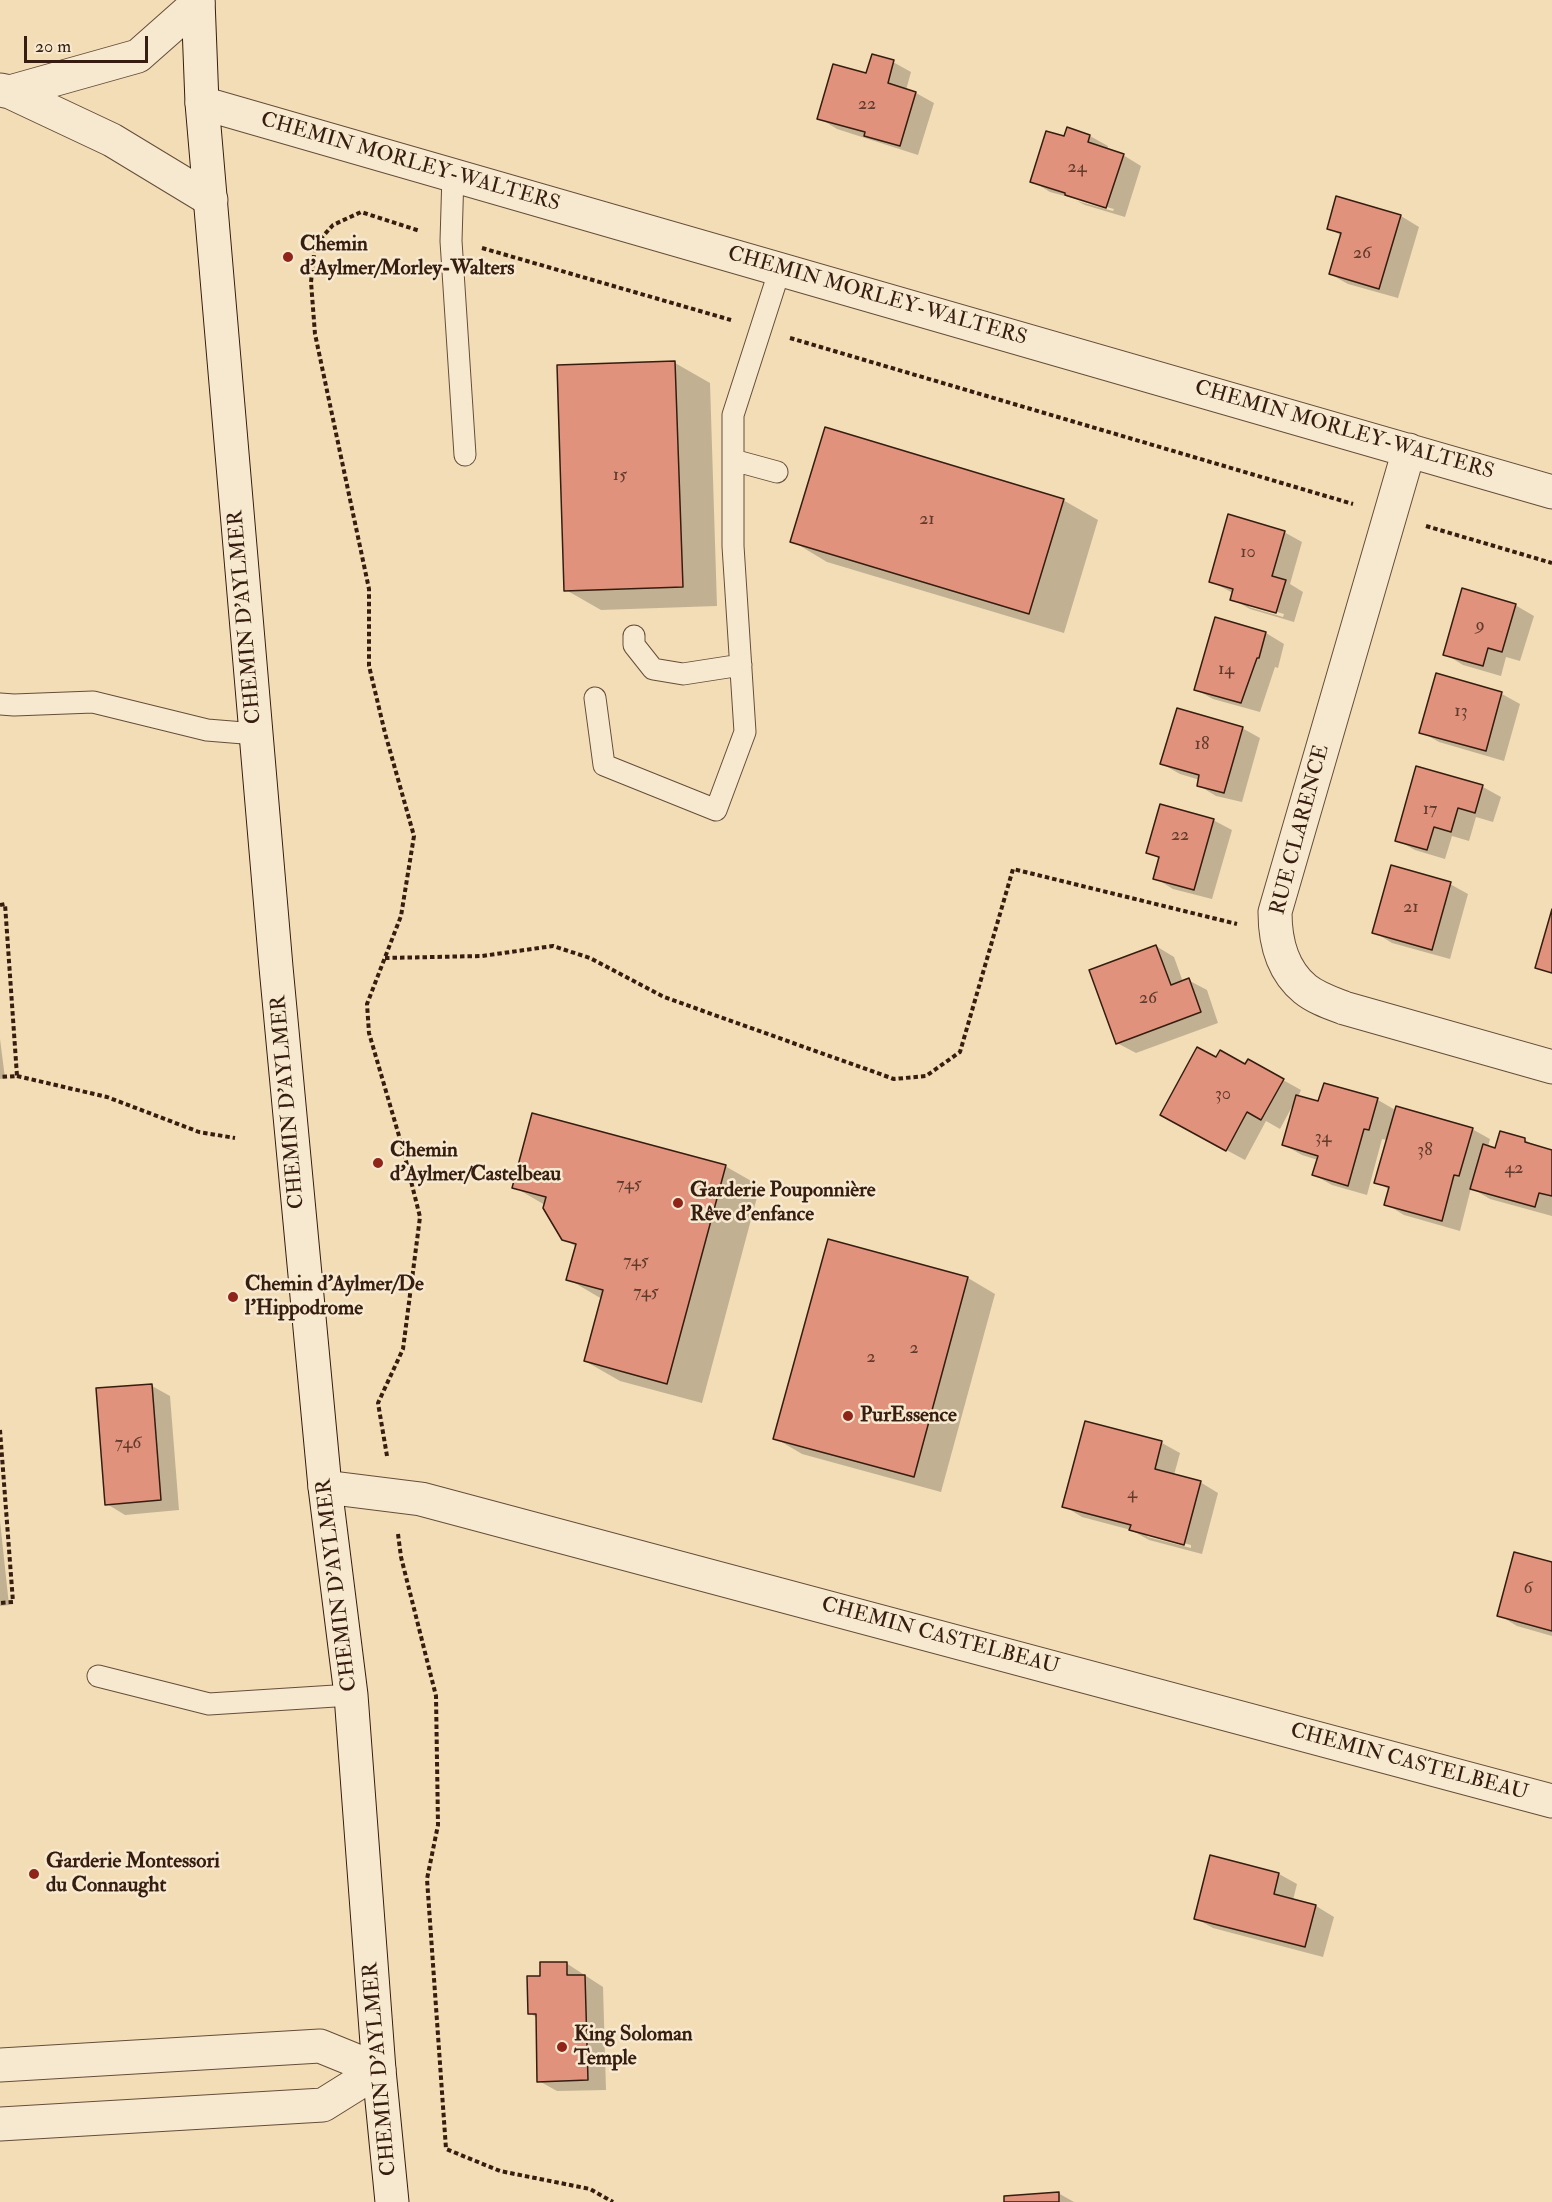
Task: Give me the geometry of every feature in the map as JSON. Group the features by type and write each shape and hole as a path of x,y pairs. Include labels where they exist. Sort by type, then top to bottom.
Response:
{"street":[{"path":"5,91 138,56 198,2"},
{"name":"CHEMIN D'AYLMER","path":"198,2 202,103 256,734 325,1487 351,1695 392,2202"},
{"path":"5,91 112,140 211,200"},
{"name":"CHEMIN MORLEY-WALTERS","path":"202,103 1552,492"},
{"name":"RUE CLARENCE","path":"1409,450 1275,912 1275,933 1279,952 1305,989 1325,1000 1344,1008 1552,1067"},
{"name":"CHEMIN CASTELBEAU","path":"325,1487 421,1498 1552,1801"},
{"path":"0,2065 320,2046 380,2070"},
{"path":"0,2124 323,2105 380,2070"}],"lane":[{"path":"453,174 451,241 465,455"},
{"path":"595,698 604,765 716,810 745,732 733,546 734,415 780,269"},
{"path":"733,460 777,472"},
{"path":"634,636 634,645 653,669 683,674 741,665"},
{"path":"0,704 93,702 207,730 256,734"},
{"path":"98,1676 210,1704 351,1695"}],"path":[{"path":"613,2202 590,2189 500,2170 446,2149 427,1879 438,1825 436,1696 401,1557 378,1403 403,1349 420,1217 405,1153 369,1033 367,1004 401,916 414,836 369,666 369,589 315,334 311,282 315,245 333,225 361,212 451,241 476,246 761,329 1552,563"},
{"path":"385,958 482,956 553,946 590,957 664,997 894,1079 926,1076 960,1052 1013,869 1275,933"},
{"path":"0,905 6,904 17,1076"},
{"path":"0,1077 17,1076 107,1097 199,1132 235,1138"},
{"path":"0,1430 13,1602 0,1604"}],"building":[{"path":"872,54 894,60 888,83 916,92 900,146 864,136 865,132 817,119 833,64 866,73"},
{"path":"1067,127 1090,135 1088,142 1124,154 1106,208 1030,182 1046,131 1064,136"},
{"path":"1336,196 1401,215 1379,289 1329,274 1341,233 1327,229"},
{"path":"675,361 683,587 564,591 557,365"},
{"path":"825,427 1064,499 1029,614 790,542"},
{"path":"1228,514 1285,531 1272,576 1286,580 1276,613 1230,600 1233,589 1209,582"},
{"path":"1462,588 1516,604 1502,652 1488,648 1483,666 1443,655"},
{"path":"1215,617 1266,632 1259,658 1257,658 1241,703 1194,690"},
{"path":"1436,673 1502,692 1486,751 1419,733"},
{"path":"1177,708 1243,727 1224,793 1197,786 1199,775 1160,764"},
{"path":"1416,766 1483,785 1475,813 1458,808 1451,832 1434,827 1427,850 1395,841"},
{"path":"1160,804 1214,819 1194,890 1153,879 1159,857 1146,853"},
{"path":"1391,865 1451,882 1432,950 1372,933"},
{"path":"1552,909 1552,973 1535,968"},
{"path":"1156,945 1171,985 1189,978 1201,1012 1116,1044 1089,970"},
{"path":"1197,1047 1216,1057 1220,1050 1245,1064 1248,1059 1284,1079 1261,1120 1247,1112 1226,1151 1160,1115"},
{"path":"1324,1083 1378,1098 1369,1130 1364,1129 1348,1186 1312,1175 1318,1156 1282,1145 1296,1095 1318,1101"},
{"path":"1396,1106 1473,1128 1459,1176 1454,1175 1442,1221 1384,1205 1389,1187 1374,1183"},
{"path":"532,1113 726,1165 667,1384 584,1361 603,1290 566,1280 576,1244 562,1240 543,1208 546,1197 512,1188"},
{"path":"1500,1131 1525,1138 1525,1142 1552,1150 1552,1196 1539,1193 1535,1207 1470,1189 1483,1144 1495,1148"},
{"path":"828,1239 968,1277 914,1477 773,1439"},
{"path":"152,1384 161,1500 105,1505 96,1388"},
{"path":"1085,1421 1162,1441 1155,1469 1201,1481 1184,1545 1129,1530 1131,1525 1062,1507"},
{"path":"1514,1552 1552,1562 1552,1631 1497,1616"},
{"path":"1210,1855 1279,1873 1274,1894 1316,1905 1305,1947 1194,1919"},
{"name":"King Soloman Temple","path":"540,1962 567,1962 567,1975 585,1975 588,2080 537,2082 536,2014 528,2014 527,1976 540,1976"},
{"path":"1059,2192 1059,2202 1004,2202 1004,2196"}],"place":[{"name":"Chemin d'Aylmer/Morley-Walters","path":"288,257"},
{"name":"Chemin d'Aylmer/Castelbeau","path":"378,1163"},
{"name":"Garderie Pouponnière Rêve d'enfance","path":"678,1203"},
{"name":"Chemin d'Aylmer/De l'Hippodrome","path":"233,1297"},
{"name":"PurEssence","path":"848,1416"},
{"name":"Garderie Montessori du Connaught","path":"34,1874"},
{"name":"King Soloman Temple","path":"562,2047"}]}
